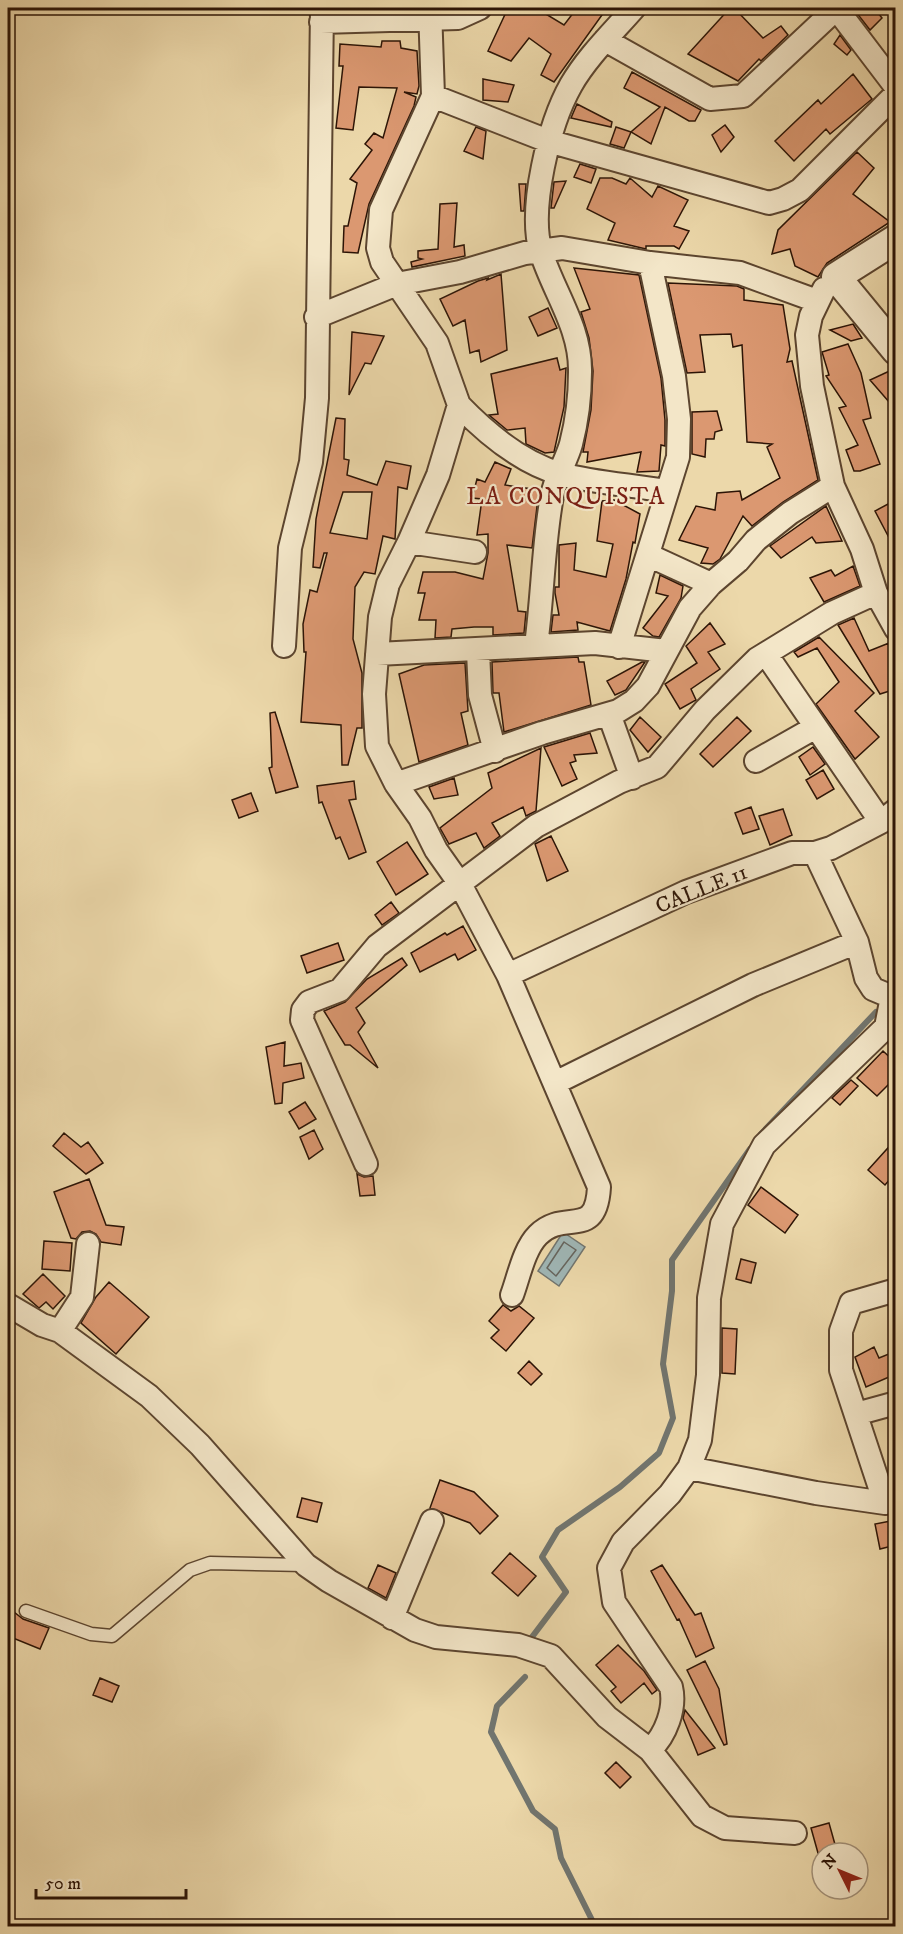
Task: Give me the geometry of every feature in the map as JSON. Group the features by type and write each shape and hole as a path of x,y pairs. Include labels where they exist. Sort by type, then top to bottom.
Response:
{"street":[{"path":"284,646 290,548 311,462 317,398 316,317 321,15 430,14 458,18 480,8"},
{"path":"536,645 543,554 553,492 571,444 578,407 580,370 576,334 540,250 537,218 548,141 571,84 605,40 634,8"},
{"path":"605,40 710,99 730,99 743,96 837,8 896,87"},
{"path":"430,14 433,96 381,210 378,248 382,262 437,343 459,405 487,434 511,450 561,474 666,491"},
{"path":"433,96 548,141 769,203 783,200 800,190 896,94"},
{"path":"896,238 836,277 817,301 807,335 812,386 833,486 862,549 876,593 896,628"},
{"path":"316,317 397,284 460,272 540,250 562,248 650,263 740,273 817,301"},
{"path":"619,646 678,457 679,419 674,376 650,263"},
{"path":"836,277 896,350"},
{"path":"459,405 438,475 388,584 380,617 374,694 377,746 396,784 420,818 436,850 460,884 508,975 596,1178 598,1209 585,1220 551,1226 537,1235 529,1248 512,1294"},
{"path":"396,784 609,714 634,701 648,686 690,608 711,584 738,561 756,540 790,513 833,486"},
{"path":"409,542 475,552"},
{"path":"648,555 711,584"},
{"path":"366,1164 302,1020 303,1010 309,1002 340,990 370,952 536,826 619,782 657,767 705,710 757,659 832,613 876,593"},
{"path":"377,654 478,651 536,645 595,643 666,651"},
{"path":"478,651 480,695 495,751"},
{"path":"766,654 816,727 888,816"},
{"path":"609,714 632,778"},
{"path":"756,761 816,727"},
{"name":"CALLE 11","path":"508,975 686,892 792,853 815,853 831,848 888,816"},
{"path":"650,1750 660,1740 666,1726 673,1695 671,1687 614,1602 609,1568 623,1542 670,1494 689,1468 699,1440 706,1398 709,1298 722,1224 764,1144 891,1032 894,996 873,989 866,978 856,942 815,853"},
{"path":"555,1083 753,985 856,942"},
{"path":"60,1331 82,1297 88,1244"},
{"path":"689,1468 816,1493 890,1502 840,1370 841,1330 851,1303 896,1290"},
{"path":"8,1305 42,1325 60,1331 148,1396 200,1445 306,1565 393,1618 436,1637 518,1645 550,1656 607,1717 650,1750 702,1816 725,1828 795,1833"},
{"path":"856,1414 896,1403"},
{"path":"393,1618 432,1521"}],"lane":[{"path":"26,1611 91,1634 112,1636 190,1570 210,1563 306,1565"}],"water":[{"path":"563,1232 585,1247 559,1286 538,1271"}],"building":[{"path":"508,8 536,8 564,25 577,8 607,8 554,82 541,75 551,54 529,38 511,61 488,51"},
{"path":"730,8 734,8 763,38 781,26 788,35 761,61 759,59 738,81 688,54"},
{"path":"858,8 874,8 882,18 870,30 856,12"},
{"path":"840,35 851,50 847,55 834,44"},
{"path":"382,41 400,41 401,48 417,51 419,86 417,94 404,92 416,97 414,106 369,204 358,253 343,252 344,226 348,226 357,183 350,179 372,150 365,144 374,133 383,138 397,88 359,87 353,130 336,128 343,66 339,66 340,44 381,47"},
{"path":"632,72 701,110 695,121 689,121 665,107 651,144 631,132 660,107 624,88"},
{"path":"853,74 872,99 830,134 826,129 794,161 775,141 818,100 821,104"},
{"path":"483,79 514,85 508,102 483,100"},
{"path":"577,104 612,122 611,127 571,118"},
{"path":"725,125 734,137 721,152 712,135"},
{"path":"476,127 486,131 483,159 464,151"},
{"path":"616,127 631,132 624,148 610,144"},
{"path":"857,152 874,168 853,194 890,222 827,263 818,277 795,266 790,249 772,254 778,230"},
{"path":"580,164 596,169 591,183 574,177"},
{"path":"600,178 612,178 626,184 630,178 652,197 658,186 688,200 674,226 689,231 679,249 674,246 646,246 646,249 608,240 615,223 587,209"},
{"path":"566,181 554,208 551,208 554,182"},
{"path":"519,184 526,184 524,211 521,211"},
{"path":"457,203 454,247 464,245 465,256 412,267 411,262 422,259 418,258 418,251 438,249 440,204"},
{"path":"574,268 639,275 661,378 665,446 661,445 659,471 637,472 641,452 587,462 588,452 583,452 591,410 593,371 589,338 581,312 590,309"},
{"path":"501,274 507,350 481,362 479,350 470,353 465,320 453,326 440,299 478,281"},
{"path":"668,283 737,286 744,289 744,300 783,305 790,349 787,362 792,361 818,480 783,502 752,526 743,516 720,559 713,564 701,563 708,548 679,540 696,506 715,510 717,493 740,491 742,500 780,478 767,447 772,444 747,442 742,345 733,347 731,334 700,335 705,372 687,373"},
{"path":"548,308 557,328 538,336 529,317"},
{"path":"853,324 862,338 851,341 830,330"},
{"path":"352,332 384,336 371,364 365,363 349,395"},
{"path":"848,344 861,373 871,418 863,420 880,464 860,471 854,471 846,450 858,445 839,408 846,406 826,376 829,375 822,352"},
{"path":"557,358 560,370 566,368 564,407 554,452 545,453 526,444 525,428 507,430 489,415 498,414 491,374"},
{"path":"896,368 896,410 870,380"},
{"path":"717,411 722,430 715,432 714,439 706,439 705,457 692,454 692,412"},
{"path":"336,418 345,419 344,459 349,460 347,475 377,485 386,461 411,466 407,489 398,487 395,539 383,536 375,574 364,572 355,587 353,639 362,673 362,728 357,728 348,765 342,765 341,725 301,722 306,652 304,652 303,624 310,590 317,592 327,553 324,553 320,568 313,567 316,519","holes":["343,492 372,492 367,539 330,533"]},
{"path":"495,462 511,469 505,485 539,490 532,548 507,545 518,611 526,612 524,633 493,635 493,627 474,627 452,629 451,637 435,638 436,620 419,620 425,593 418,593 423,572 455,572 483,579 488,553 488,534 477,535 482,499 472,498 477,479 485,482"},
{"path":"614,500 640,514 626,579 610,631 577,622 578,630 551,632 553,615 559,615 555,587 559,587 559,545 576,543 574,570 606,577 613,544 597,541 602,501"},
{"path":"888,504 896,517 896,551 875,511"},
{"path":"826,506 842,541 816,543 812,537 781,558 770,546"},
{"path":"853,566 860,586 824,602 810,578 831,570 835,576"},
{"path":"660,575 683,586 681,598 659,637 653,636 643,628 668,596 656,593"},
{"path":"854,618 869,651 889,643 896,659 896,689 880,694 838,625"},
{"path":"710,623 725,644 708,652 720,669 691,689 696,700 680,709 665,684 697,663 686,646"},
{"path":"819,637 874,693 855,711 879,737 855,759 816,704 839,682 817,648 798,657 794,652"},
{"path":"578,657 579,662 584,662 591,705 504,732 499,693 493,693 492,662"},
{"path":"645,662 626,690 615,695 607,681"},
{"path":"465,663 468,711 461,713 468,745 419,762 399,674 424,665"},
{"path":"275,712 298,787 276,793 269,768 272,767 270,713"},
{"path":"640,717 661,737 648,752 630,730"},
{"path":"737,717 751,731 713,767 700,754"},
{"path":"590,733 597,753 574,755 576,761 570,763 577,779 562,786 544,747"},
{"path":"813,747 825,764 810,775 799,757"},
{"path":"541,748 536,811 526,816 523,807 492,823 500,836 484,848 476,833 449,844 440,828 492,788 488,773"},
{"path":"823,770 834,789 817,799 806,780"},
{"path":"454,778 458,795 434,799 429,787"},
{"path":"354,781 356,799 349,800 366,852 349,859 340,837 336,839 322,802 319,803 317,786"},
{"path":"251,793 258,811 239,818 232,800"},
{"path":"751,807 759,829 743,834 735,813"},
{"path":"783,809 792,835 770,845 759,816"},
{"path":"551,836 568,871 547,881 535,844"},
{"path":"407,842 428,874 396,895 377,862"},
{"path":"391,902 399,913 382,925 375,915"},
{"path":"463,926 476,950 458,960 455,954 420,972 411,953 445,933 447,935"},
{"path":"338,943 344,960 307,973 301,956"},
{"path":"402,958 407,965 356,1008 365,1023 358,1032 378,1068 350,1045 345,1045 324,1011 345,1002 367,979"},
{"path":"285,1042 284,1066 301,1063 304,1078 283,1083 282,1103 275,1104 266,1047"},
{"path":"883,1051 896,1063 896,1077 877,1096 857,1078"},
{"path":"851,1080 858,1086 840,1105 832,1098"},
{"path":"305,1102 316,1119 299,1129 289,1112"},
{"path":"314,1130 323,1149 309,1159 300,1137"},
{"path":"64,1133 81,1147 88,1142 103,1163 86,1174 53,1146"},
{"path":"896,1139 896,1172 885,1185 868,1170"},
{"path":"357,1174 364,1177 373,1176 375,1195 360,1196"},
{"path":"89,1179 106,1225 124,1227 121,1245 101,1242 96,1234 90,1231 82,1232 76,1239 71,1238 54,1192"},
{"path":"761,1187 798,1215 785,1233 748,1205"},
{"path":"44,1241 72,1243 70,1271 42,1269"},
{"path":"741,1259 756,1263 751,1283 736,1279"},
{"path":"43,1274 65,1296 53,1309 46,1302 39,1308 23,1294"},
{"path":"109,1282 149,1317 116,1354 81,1323 96,1297"},
{"path":"503,1305 511,1311 519,1306 534,1318 506,1351 491,1338 499,1330 489,1321"},
{"path":"722,1328 737,1329 735,1374 722,1373"},
{"path":"874,1347 879,1358 896,1351 896,1374 866,1387 855,1357"},
{"path":"529,1361 542,1374 531,1385 518,1373"},
{"path":"440,1480 474,1492 498,1516 480,1534 470,1523 430,1508"},
{"path":"302,1498 322,1503 317,1522 297,1517"},
{"path":"896,1520 896,1545 880,1549 875,1524"},
{"path":"510,1553 536,1576 518,1596 492,1573"},
{"path":"378,1565 396,1573 386,1598 368,1588"},
{"path":"662,1565 695,1615 701,1613 714,1648 696,1657 679,1619 677,1620 651,1571"},
{"path":"14,1612 23,1619 49,1628 40,1649 8,1636 8,1627"},
{"path":"618,1645 644,1671 657,1690 652,1694 644,1683 621,1703 611,1691 616,1687 596,1665"},
{"path":"705,1661 719,1689 727,1744 724,1745 687,1670"},
{"path":"100,1678 119,1686 112,1702 93,1695"},
{"path":"685,1710 715,1748 698,1755 683,1718"},
{"path":"616,1762 631,1777 620,1788 605,1773"},
{"path":"829,1823 834,1841 815,1841 811,1828"}],"waterway":[{"path":"761,1134 876,1012"},
{"path":"532,1637 566,1592 542,1557 558,1530 620,1487 659,1453 673,1418 663,1364 672,1291 672,1260 750,1149"},
{"path":"525,1677 497,1706 491,1732 533,1811 555,1829 561,1858 595,1926"}],"district":[{"name":"LA CONQUISTA","path":"566,496"}]}
